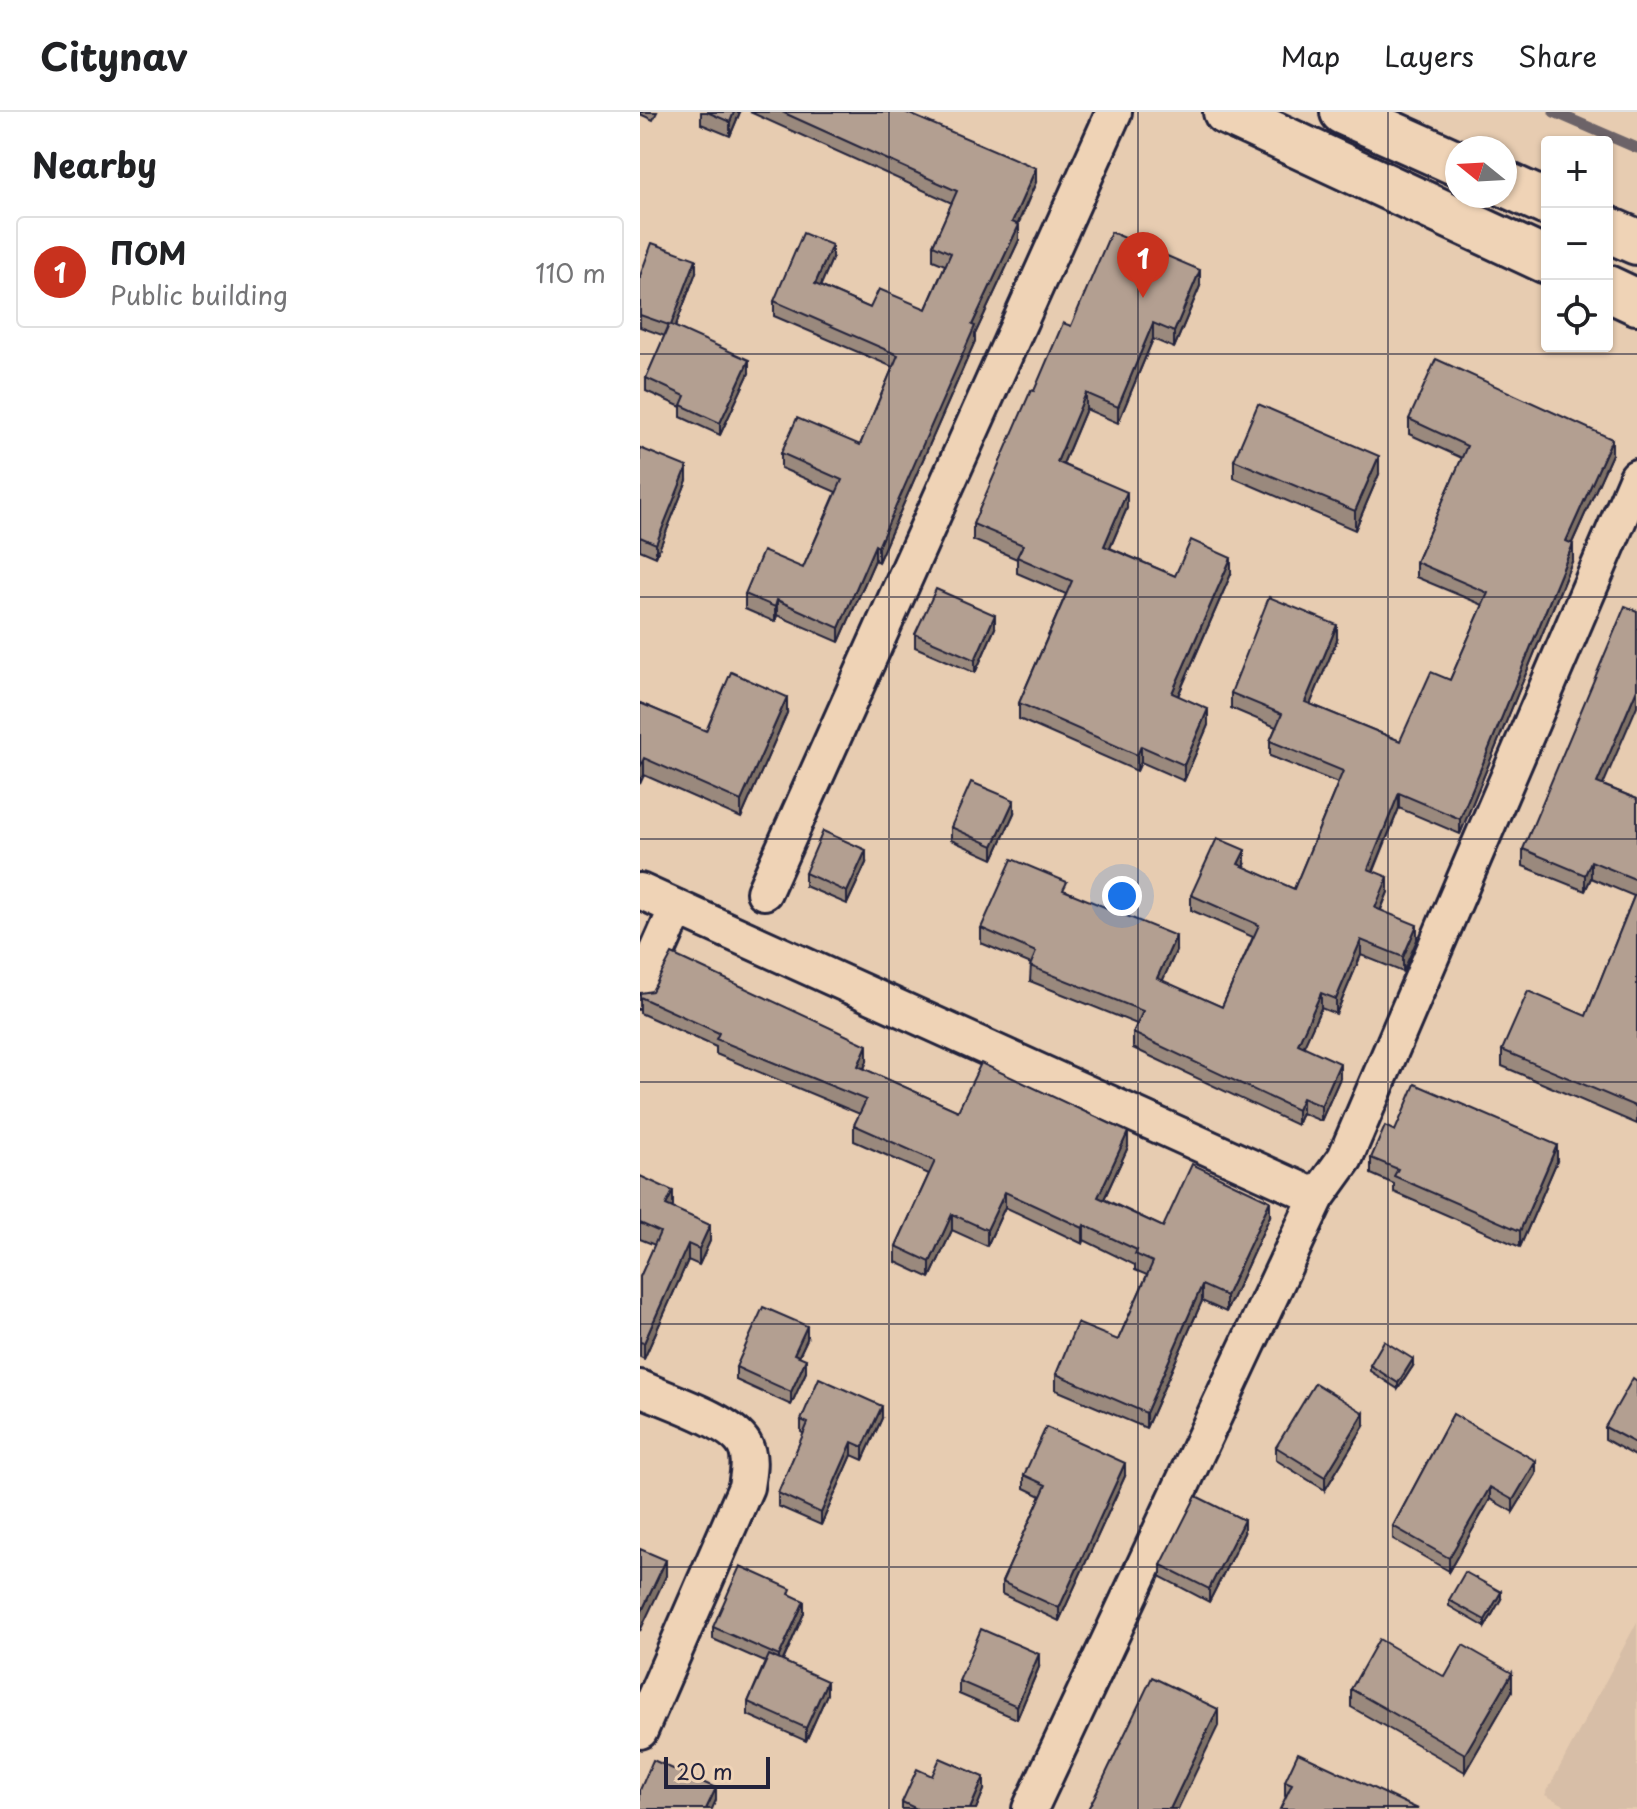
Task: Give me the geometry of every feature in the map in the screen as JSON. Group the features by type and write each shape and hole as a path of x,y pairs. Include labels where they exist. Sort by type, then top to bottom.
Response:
{"highway":[{"path":"1226,112 1541,258"},
{"path":"1371,118 1445,157"},
{"path":"1517,189 1541,200"},
{"path":"1613,232 1637,242"},
{"path":"1613,291 1637,302"}],"street":[{"path":"764,892 1114,112"},
{"path":"1030,1809 1317,1197 1345,1158 1637,477"},
{"path":"640,891 1317,1197"},
{"path":"640,991 677,908"},
{"path":"640,1388 731,1430 745,1445 750,1465 746,1487 640,1731"}],"shaded area":[{"path":"1637,1622 1637,1809 1572,1809 1545,1795"}],"building":[{"path":"707,112 734,112 730,122"},
{"path":"782,112 905,112 1036,168 1012,222 1019,225 972,325 975,326 878,547 875,545 839,628 777,600 775,607 745,594 763,551 803,568 842,480 781,453 797,418 860,445 898,355 774,301 803,233 832,245 815,284 870,308 879,289 926,309 951,253 933,245 957,191"},
{"path":"1111,232 1200,270 1174,332 1153,323 1118,407 1086,393 1057,462 1127,492 1104,546 1175,576 1191,540 1231,558 1172,693 1208,709 1184,765 1141,746 1137,755 1019,703 1072,581 1017,557 1023,545 973,524 1031,390 1034,391 1063,323 1071,326"},
{"path":"652,243 696,259 671,325 749,360 720,423 681,405 685,396 646,378 669,325 640,315 640,276"},
{"path":"1436,359 1612,439 1566,541 1573,544 1460,819 1399,793 1368,869 1388,877 1375,908 1417,925 1403,957 1361,940 1336,999 1321,993 1298,1044 1340,1063 1321,1106 1302,1098 1297,1110 1133,1033 1143,1011 1030,966 1036,952 981,928 1012,859 1067,882 1063,890 1176,936 1157,978 1222,1007 1259,925 1191,895 1217,838 1245,850 1238,864 1294,889 1343,771 1270,741 1282,714 1231,693 1269,597 1337,625 1305,702 1400,741 1431,672 1450,680 1488,593 1416,562 1467,446 1409,419"},
{"path":"1258,404 1379,456 1355,511 1234,460"},
{"path":"640,448 687,467 656,544 640,537"},
{"path":"936,589 995,615 975,660 915,634"},
{"path":"1625,606 1637,611 1637,689 1597,783 1637,799 1637,880 1591,861 1585,875 1523,849"},
{"path":"731,672 787,697 741,801 644,758 640,767 640,703 706,731"},
{"path":"971,782 1014,800 993,846 951,827"},
{"path":"823,831 866,850 847,892 805,873"},
{"path":"1637,889 1637,1107 1502,1050 1528,991 1586,1016"},
{"path":"672,954 867,1045 858,1066 958,1111 981,1063 1128,1132 1098,1197 1163,1227 1192,1164 1270,1201 1226,1296 1202,1285 1146,1413 1056,1374 1077,1323 1118,1340 1153,1262 1135,1254 1137,1250 1005,1192 987,1230 952,1214 930,1262 896,1246 935,1161 854,1125 866,1100 716,1039 719,1033 640,997 640,993 652,991"},
{"path":"1415,1084 1557,1145 1520,1231 1394,1176 1398,1169 1371,1158 1385,1126 1395,1131"},
{"path":"640,1176 673,1191 666,1205 710,1225 699,1249 688,1244 644,1343 640,1342 640,1277 660,1232 640,1223"},
{"path":"763,1307 807,1326 794,1354 806,1359 791,1392 736,1367"},
{"path":"1384,1341 1413,1359 1398,1383 1370,1365"},
{"path":"819,1378 882,1406 863,1447 852,1442 821,1513 778,1493 808,1423 801,1420"},
{"path":"1633,1378 1637,1381 1637,1444 1605,1427"},
{"path":"1315,1383 1364,1413 1325,1477 1276,1447"},
{"path":"1453,1414 1536,1461 1513,1500 1490,1487 1449,1558 1393,1526"},
{"path":"1046,1427 1125,1463 1059,1608 1002,1582 1046,1485 1024,1475"},
{"path":"1196,1496 1244,1520 1209,1589 1161,1565"},
{"path":"640,1549 666,1560 640,1615"},
{"path":"740,1566 791,1589 789,1594 804,1601 779,1656 713,1627"},
{"path":"1465,1572 1501,1592 1485,1620 1449,1600"},
{"path":"981,1629 1039,1654 1017,1706 959,1681"},
{"path":"1379,1639 1445,1677 1463,1645 1512,1673 1465,1754 1351,1689"},
{"path":"769,1655 827,1681 806,1728 748,1702"},
{"path":"1152,1677 1218,1709 1171,1807 1088,1809 1099,1788"},
{"path":"1298,1753 1418,1809 1280,1809 1292,1784 1285,1781"},
{"path":"940,1758 984,1777 970,1809 917,1809 902,1802 917,1769 932,1776"},
{"path":"653,1760 716,1788 706,1809 640,1809 640,1790"}],"waterway":[{"path":"1554,112 1637,148"}],"place":[{"name":"ПОМ","path":"1143,298"}]}
